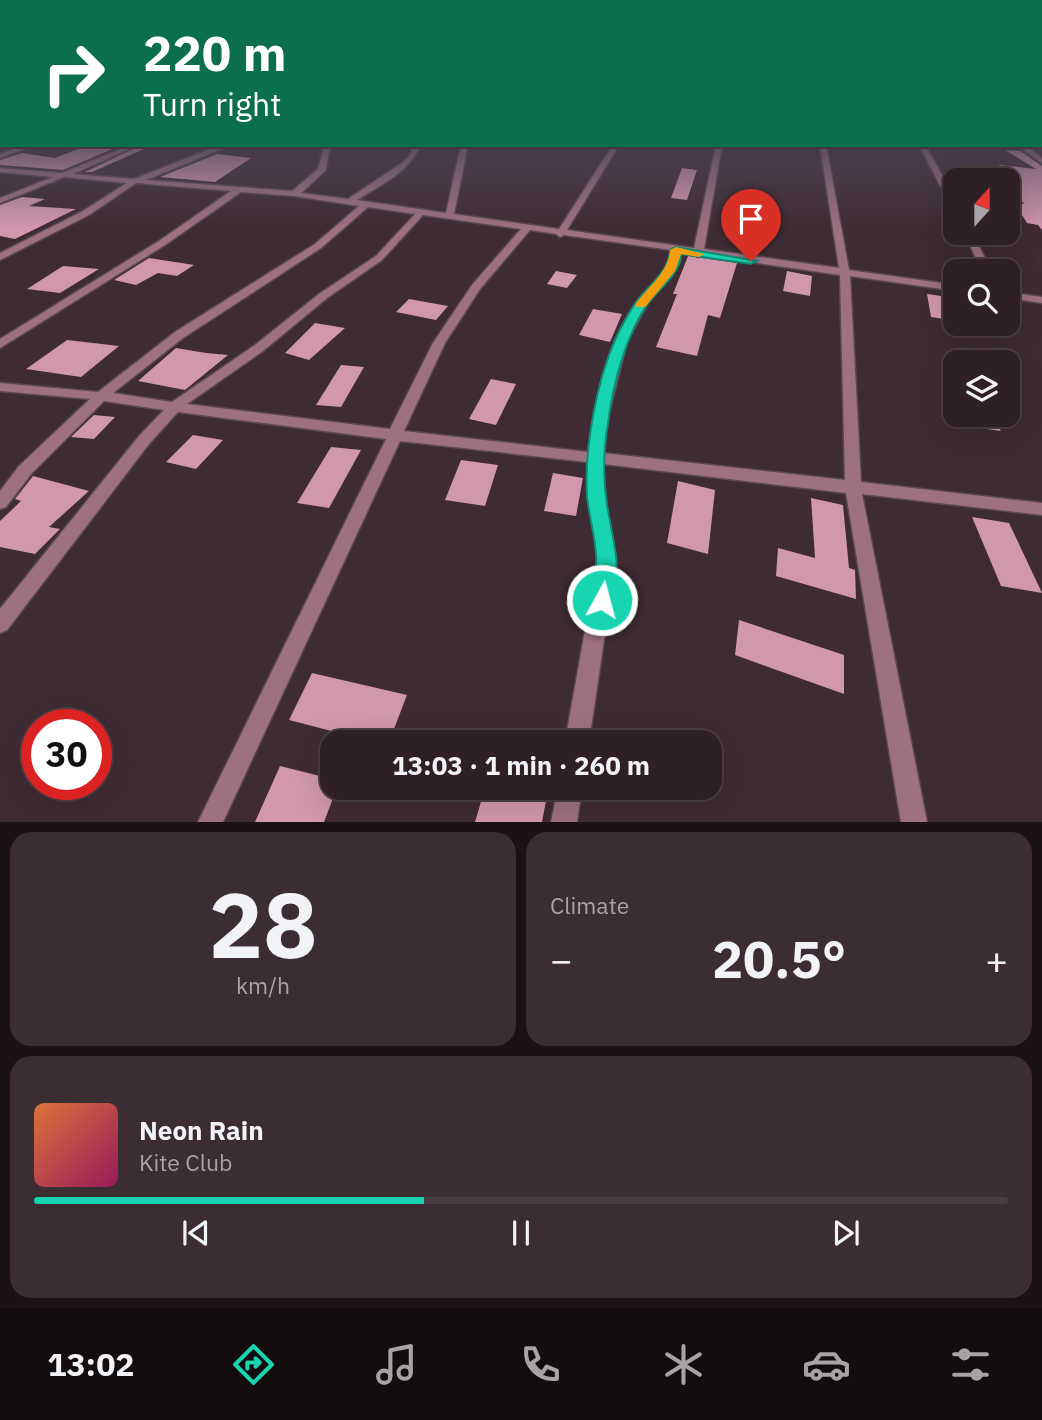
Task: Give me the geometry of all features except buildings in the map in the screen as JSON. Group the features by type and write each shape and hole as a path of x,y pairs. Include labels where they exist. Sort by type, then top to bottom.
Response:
{"street":[{"path":"0,201 117,152"},
{"path":"0,257 86,213 135,181 209,152"},
{"path":"294,194 322,170 326,152"},
{"path":"349,202 405,165 414,152"},
{"path":"449,217 458,191 457,166 462,152"},
{"path":"560,234 611,152"},
{"path":"698,254 718,152"},
{"path":"824,152 845,274 853,488 914,821"},
{"path":"926,152 943,184"},
{"path":"0,170 55,177 294,194 698,254 943,286"},
{"path":"0,344 162,243 240,189"},
{"path":"0,503 25,470 101,396 179,335 318,246 366,204"},
{"path":"0,624 144,440 174,407 259,348 323,296 379,258 421,213"},
{"path":"210,821 397,436 439,343 476,287 527,229"},
{"path":"580,730 607,558 597,497 596,459 600,421 621,342 642,303 676,261 676,250"},
{"path":"1020,297 1042,300"},
{"path":"0,387 101,396 397,436 1042,509"},
{"path":"564,821 567,800"}],"slow traffic":[{"path":"641,305 676,261 676,250 699,254"}],"route":[{"path":"602,600 607,558 597,497 596,459 600,421 621,342 642,303 676,261 676,250 751,261"}]}
